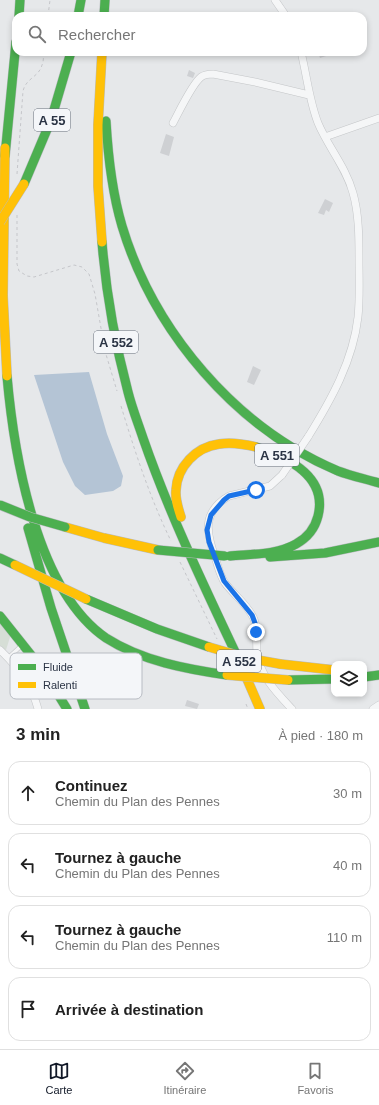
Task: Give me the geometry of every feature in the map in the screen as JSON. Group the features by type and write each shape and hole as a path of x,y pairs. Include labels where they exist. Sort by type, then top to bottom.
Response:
{"highway":[{"path":"19,12 20,0"},
{"path":"79,12 81,0"},
{"path":"105,12 106,0"},
{"path":"0,225 5,148 15,56"},
{"name":"A 55","path":"0,222 24,184 42,145 55,111 70,56"},
{"name":"A 552","path":"102,56 98,125 98,186 105,276 114,330 128,393 152,464 180,534 246,675 260,709"},
{"path":"106,56 107,146 119,212 127,240 143,281 178,340 221,390 237,406 268,432 333,469 379,483"},
{"path":"5,148 4,304 7,378 17,450 27,496 39,538 62,589 80,614 107,638 137,653"},
{"path":"0,347 2,387 11,446 28,526 51,608 66,653"},
{"name":"A 551","path":"218,614 179,513 175,491 178,476 188,460 202,449 213,445 230,442 242,443 256,447 284,458 294,464 312,480 318,490 320,511 312,530 305,538 294,546 274,552 227,556"},
{"name":"A 551","path":"0,505 30,517 64,527 158,550 227,556 286,557 321,554 379,542"},
{"path":"0,558 86,599 157,630 247,658 280,664 331,670"},
{"path":"0,616 30,653"},
{"path":"142,655 152,659 199,671 227,675 288,680 331,679"},
{"path":"367,670 379,669"},
{"path":"367,677 379,675"},
{"path":"61,699 67,709"},
{"path":"82,699 85,709"}],"street":[{"path":"275,0 283,12"},
{"path":"292,709 275,691 263,672 257,656 254,619 224,581 209,542 207,530 211,515 229,496 270,486 282,475 308,437 329,402 348,359 354,337 359,303 359,245 355,202 345,170 325,137 314,111 302,56"},
{"path":"173,123 195,84 200,78 207,74 256,82 310,95"},
{"path":"325,137 379,118"},
{"path":"0,650 10,660"},
{"path":"34,699 38,709"},
{"path":"373,709 379,705"}],"lane":[{"path":"13,653 23,643"}],"path":[{"path":"48,12 50,0"},
{"path":"17,177 24,85 37,74 42,66 43,56"},
{"path":"17,208 17,264 19,271 27,276 34,277 74,265 82,267 89,274 95,294 105,351 118,395"},
{"path":"120,402 138,461 162,523 172,544"},
{"path":"179,558 219,643"},
{"path":"246,703 248,709"}],"shaded area":[{"path":"0,622 11,634 6,650 0,646"}],"water":[{"path":"89,372 107,434 123,476 121,486 113,491 85,495 75,486 63,462 34,375"}],"building":[{"path":"189,70 195,73 193,78 187,76"},
{"path":"166,134 174,137 169,156 160,153"},
{"path":"325,199 333,203 329,212 326,210 324,215 318,213"},
{"path":"253,366 261,370 254,385 247,382"},
{"path":"187,700 199,704 197,709 185,706"}],"traffic: fast":[{"path":"19,12 20,0"},
{"path":"79,12 81,0"},
{"path":"104,12 105,0"},
{"path":"5,156 15,56"},
{"path":"24,184 51,120 70,56"},
{"path":"106,121 111,174 122,226 136,265 155,303 178,339 204,372 233,403 266,429 301,452 338,471 379,483"},
{"path":"102,242 106,280 115,336 123,374 133,410 175,521 237,656"},
{"path":"7,376 10,408 23,481 33,519 46,555 62,588 82,616 106,638 134,653"},
{"path":"230,556 272,552 289,548 307,536 313,529 318,516 319,502 317,490 311,479 302,470 280,456 256,447"},
{"path":"0,505 30,517 65,527"},
{"path":"28,528 51,608 66,653"},
{"path":"270,557 325,553 379,542"},
{"path":"158,550 225,556"},
{"path":"0,558 15,565"},
{"path":"86,599 157,629 209,647"},
{"path":"0,616 29,653"},
{"path":"142,656 180,667 227,675"},
{"path":"367,677 379,675"},
{"path":"288,680 331,679"},
{"path":"61,699 67,709"},
{"path":"82,699 85,709"}],"traffic: slow":[{"path":"102,56 98,125 98,186 102,242"},
{"path":"5,148 3,296 7,376"},
{"path":"0,222 24,184"},
{"path":"181,517 176,497 177,482 184,466 189,460 203,449 219,444 228,443 256,447"},
{"path":"65,527 104,538 158,550"},
{"path":"15,565 86,599"},
{"path":"209,647 247,658 280,664"},
{"path":"237,656 260,709"},
{"path":"280,664 331,670"},
{"path":"227,675 288,680"}],"route":[{"path":"256,490 229,496 224,500 211,515 207,530 209,542 224,581 252,615 256,632"}]}
